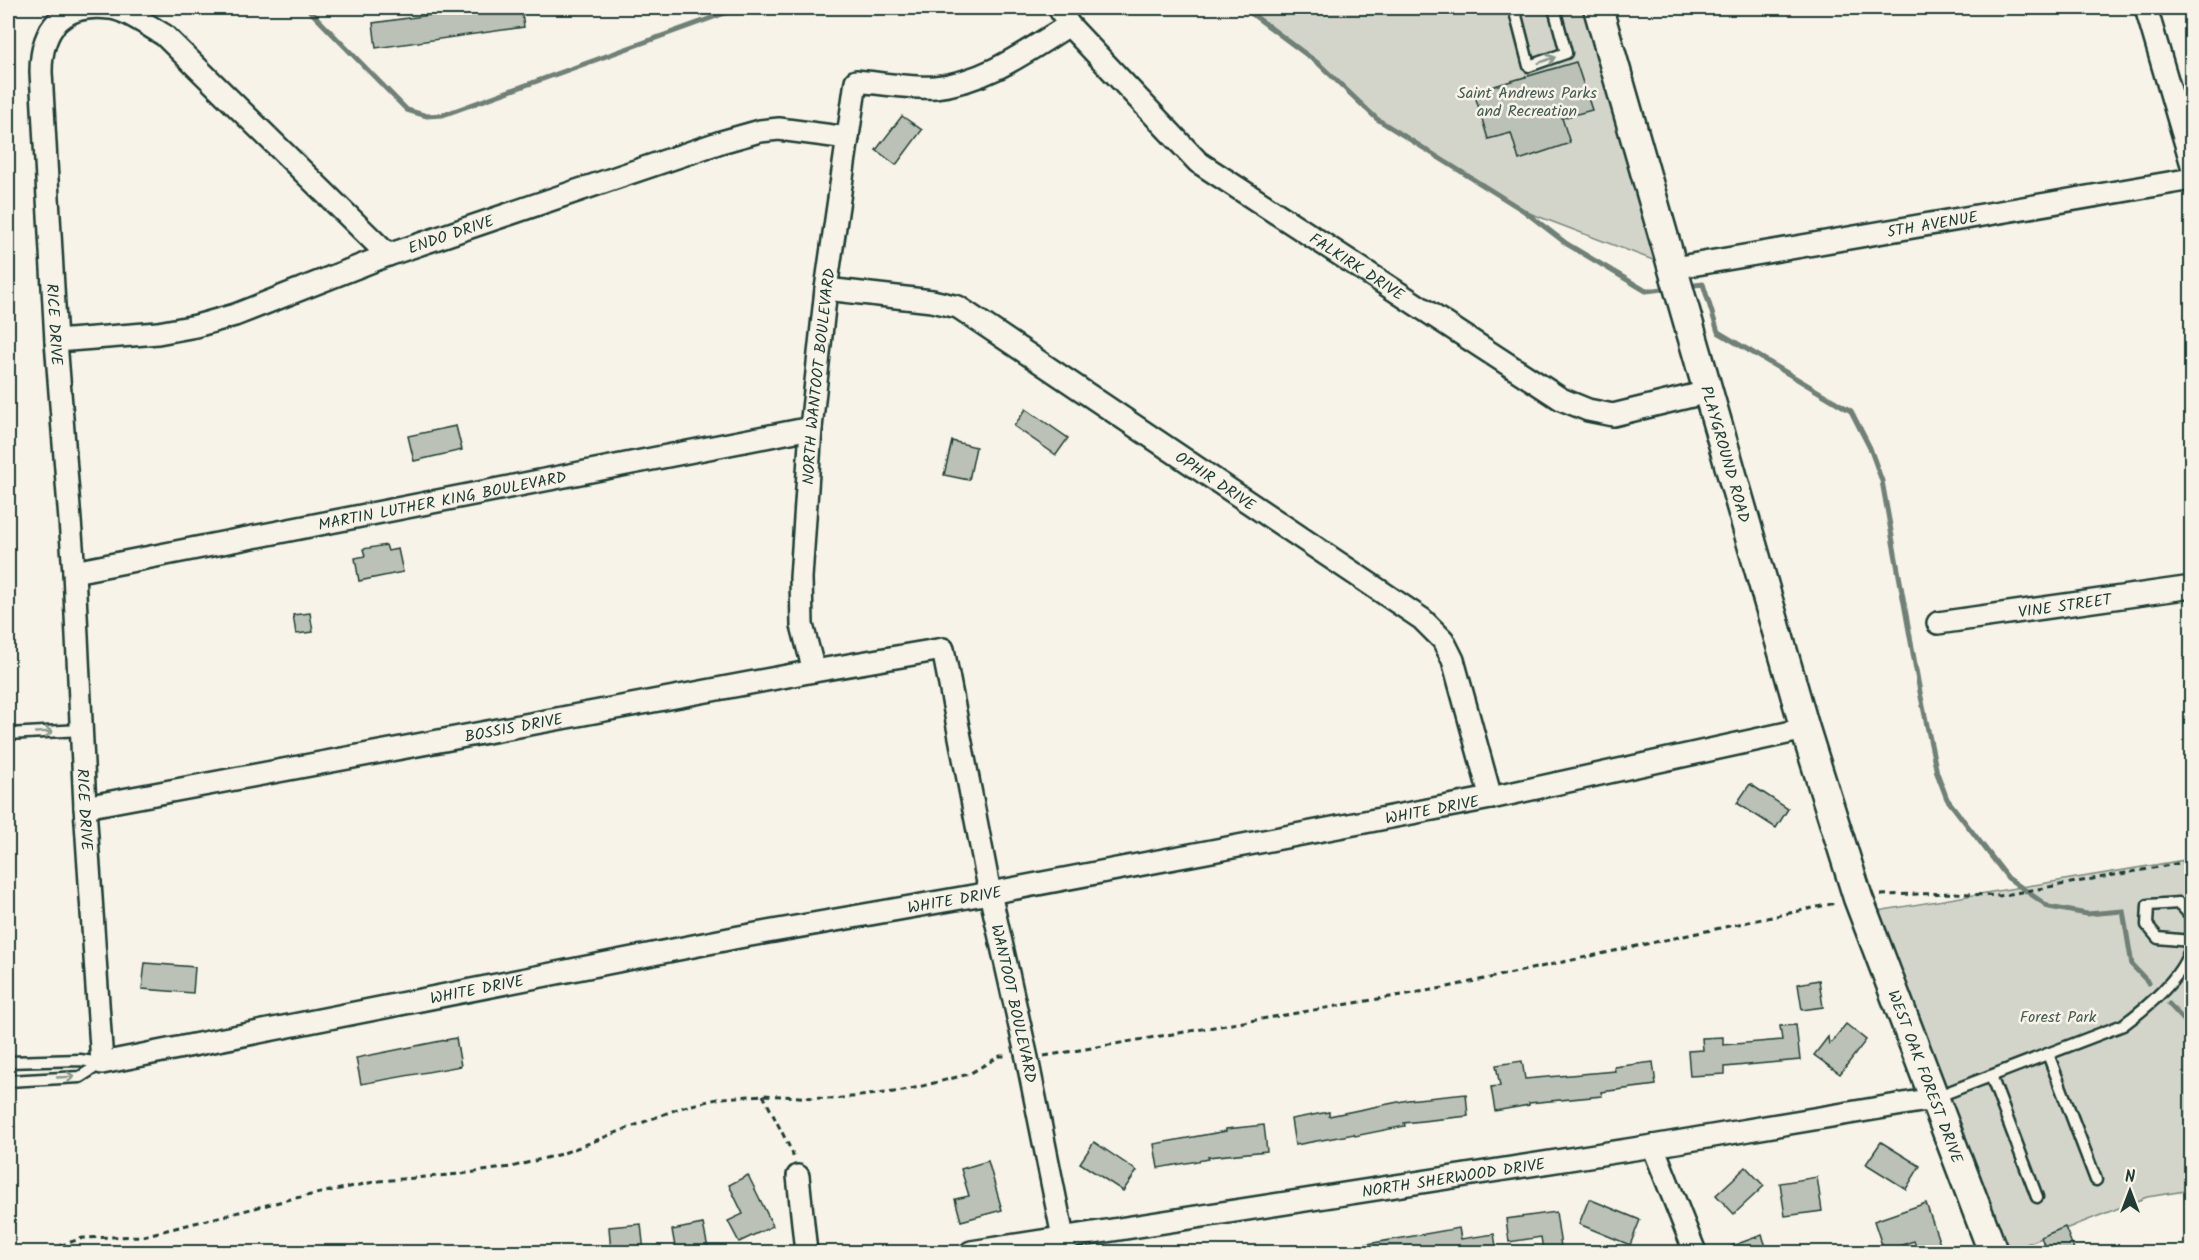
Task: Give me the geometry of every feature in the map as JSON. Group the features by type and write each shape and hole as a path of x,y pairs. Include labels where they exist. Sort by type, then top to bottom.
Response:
{"main road":[{"name":"PLAYGROUND ROAD","path":"1598,8 1805,729 1858,898"},
{"name":"WEST OAK FOREST DRIVE","path":"1858,898 1993,1252"}],"street":[{"name":"RICE DRIVE","path":"102,1064 85,807 74,572 56,341 41,54 48,32 68,10 111,8 132,16 164,35 388,255"},
{"path":"2146,8 2192,165"},
{"name":"NORTH WANTOOT BOULEVARD","path":"814,671 802,625 801,578 811,428 826,290 856,81 934,87 976,79 1014,60 1064,16"},
{"name":"FALKIRK DRIVE","path":"1064,16 1198,162 1561,399 1588,410 1613,415 1708,392"},
{"name":"ENDO DRIVE","path":"56,341 158,333 196,326 235,315 388,255 721,142 760,131 779,129 848,138"},
{"name":"5TH AVENUE","path":"1674,268 2192,179"},
{"name":"OPHIR DRIVE","path":"826,290 932,301 958,307 1422,618 1443,640 1453,660 1491,798"},
{"name":"MARTIN LUTHER KING BOULEVARD","path":"74,572 811,428"},
{"name":"VINE STREET","path":"1938,623 2192,587"},
{"name":"BOSSIS DRIVE","path":"85,807 942,649"},
{"name":"WANTOOT BOULEVARD","path":"942,649 990,893 1030,1070 1065,1245"},
{"name":"WHITE DRIVE","path":"102,1064 739,937 990,893 1491,798 1805,729"},
{"name":"NORTH SHERWOOD DRIVE","path":"971,1252 1065,1245 1933,1098"},
{"path":"1653,1146 1695,1252"},
{"path":"798,1176 806,1252"}],"lane":[{"path":"1514,8 1529,66 1566,52 1554,8"},
{"path":"8,734 81,730"},
{"path":"1933,1098 2123,1025 2146,1007 2175,977 2190,950 2191,916 2180,903 2148,905 2147,925 2158,938 2190,941"},
{"path":"2048,1054 2096,1180"},
{"path":"8,1062 80,1060 102,1064"},
{"path":"8,1081 80,1077 102,1064"},
{"path":"1991,1076 2037,1197"}],"path":[{"path":"2012,894 2192,861"},
{"path":"763,1095 792,1152 798,1176"}],"green space":[{"name":"Saint Andrews Parks and Recreation","path":"1244,8 1598,8 1674,268 1524,211 1377,119 1319,64"},
{"name":"Forest Park","path":"2191,859 2191,1190 2147,1197 2006,1252 1877,911"}],"building":[{"path":"480,8 521,8 524,27 376,48 373,23"},
{"path":"1576,62 1592,110 1562,118 1570,143 1519,160 1511,133 1488,139 1474,92"},
{"path":"902,116 922,130 896,165 876,150"},
{"path":"1026,409 1068,438 1056,455 1014,426"},
{"path":"456,426 462,450 414,461 408,436"},
{"path":"952,441 976,447 969,480 944,475"},
{"path":"386,545 388,551 398,549 403,572 359,581 355,558 365,556 363,549"},
{"path":"310,613 313,632 296,634 293,615"},
{"path":"1750,784 1788,809 1776,828 1737,803"},
{"path":"145,963 195,967 193,993 142,989"},
{"path":"1819,980 1823,1007 1802,1010 1798,984"},
{"path":"1846,1024 1866,1040 1840,1074 1814,1055 1828,1037 1829,1045"},
{"path":"1796,1025 1800,1060 1725,1067 1725,1074 1690,1076 1688,1051 1703,1050 1702,1038 1723,1037 1723,1045 1782,1040 1780,1026"},
{"path":"456,1038 461,1066 361,1084 356,1058"},
{"path":"1522,1061 1525,1079 1615,1071 1614,1067 1653,1062 1656,1085 1601,1092 1602,1096 1529,1103 1529,1105 1495,1111 1491,1087 1500,1086 1496,1065"},
{"path":"1466,1094 1468,1116 1404,1123 1405,1126 1295,1145 1291,1119 1329,1112 1329,1116 1408,1100"},
{"path":"1264,1125 1267,1151 1208,1157 1209,1159 1158,1168 1154,1144 1226,1131 1226,1129"},
{"path":"1094,1142 1137,1171 1123,1191 1080,1163"},
{"path":"1881,1142 1920,1166 1906,1189 1866,1164"},
{"path":"988,1161 1002,1210 961,1221 955,1199 969,1196 961,1169"},
{"path":"1746,1167 1764,1186 1734,1214 1716,1195"},
{"path":"748,1175 773,1226 739,1242 728,1221 743,1214 729,1185"},
{"path":"1817,1177 1822,1211 1785,1216 1780,1183"},
{"path":"1589,1199 1640,1220 1630,1245 1579,1224"},
{"path":"1926,1203 1941,1247 1918,1252 1914,1241 1884,1251 1874,1221"},
{"path":"1556,1212 1561,1247 1543,1250 1541,1237 1509,1242 1506,1219"},
{"path":"641,1224 644,1252 611,1252 609,1227"},
{"path":"703,1224 708,1248 676,1252 672,1230"},
{"path":"2065,1227 2075,1252 2047,1252 2041,1237"},
{"path":"1459,1228 1461,1239 1494,1234 1497,1252 1362,1252 1362,1245"},
{"path":"1762,1235 1768,1252 1718,1252 1718,1251"}],"waterway":[{"path":"307,8 407,110 427,116 443,115 739,8"},
{"path":"1244,8 1319,64 1377,119 1524,211 1567,244 1646,291 1663,289"},
{"path":"1695,285 1703,284 1718,332 1851,411 1870,448 1882,481 1920,692 1937,773 1947,799 2008,878 2049,907 2087,914 2123,911 2132,965 2149,983"},
{"path":"2169,1004 2192,1029"}]}
